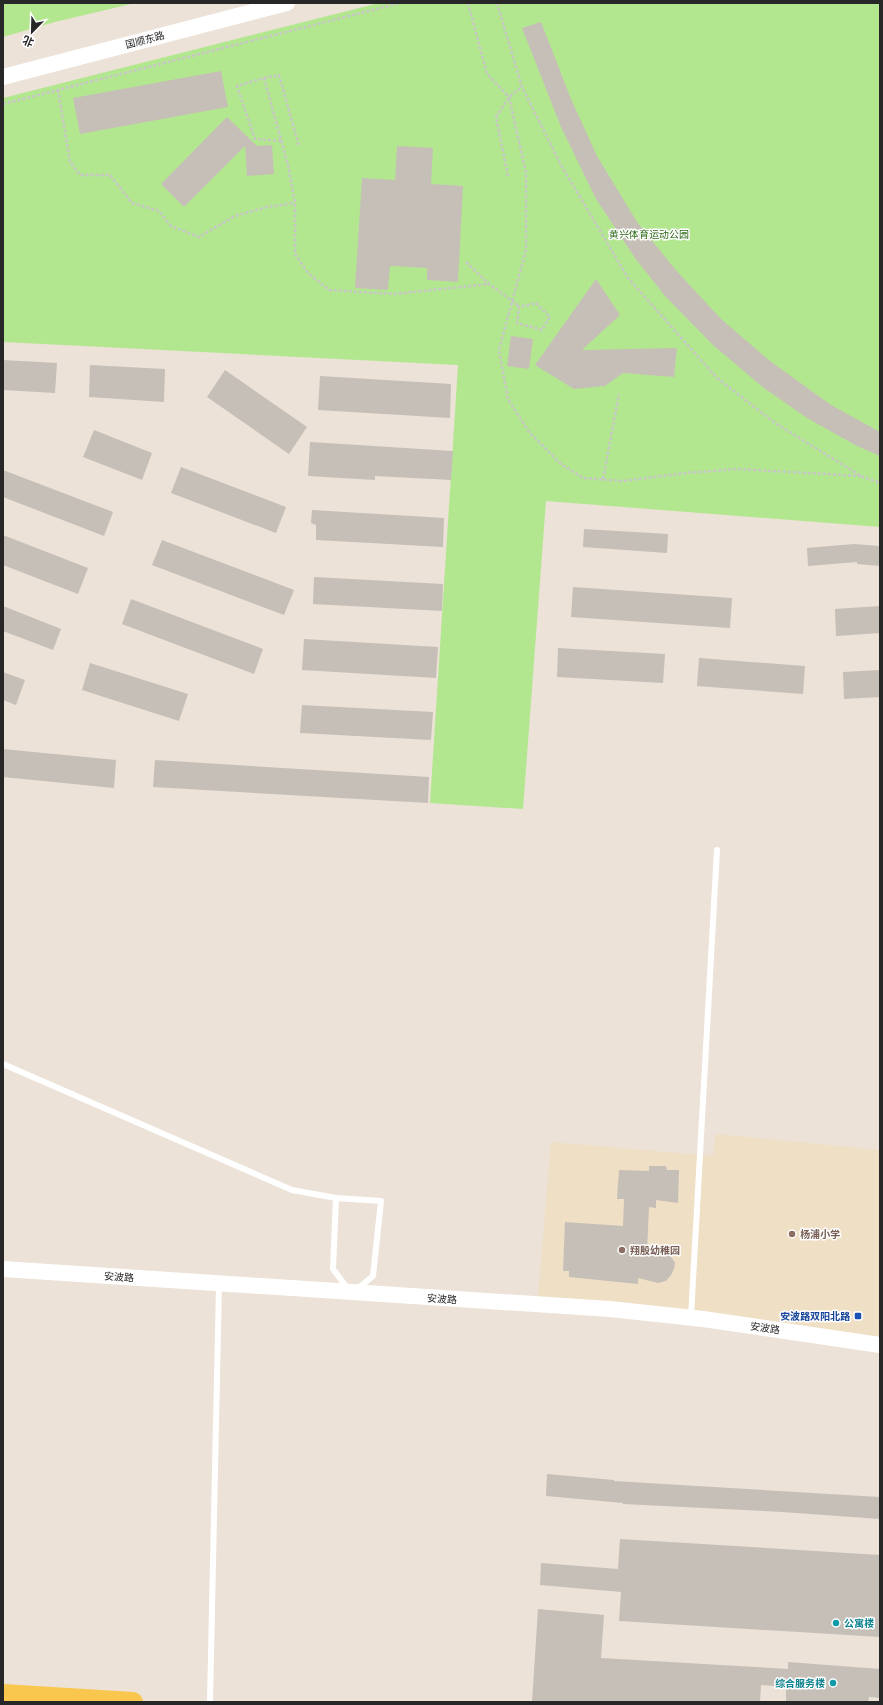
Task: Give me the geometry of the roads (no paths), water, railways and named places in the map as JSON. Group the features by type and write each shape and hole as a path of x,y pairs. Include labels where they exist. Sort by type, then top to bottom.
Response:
{"main road":[{"path":"3,1694 133,1702"}],"street":[{"name":"国顺东路","path":"3,77 287,3"},
{"name":"安波路","path":"3,1269 610,1310 691,1318 880,1345"}],"lane":[{"path":"691,1318 717,850"},
{"path":"3,1064 292,1190 336,1198 381,1201 373,1276 352,1293 333,1269 336,1198"},
{"path":"210,1702 219,1284"}],"place":[{"name":"杨浦小学","path":"792,1234"},
{"name":"翔殷幼稚园","path":"622,1250"},
{"name":"安波路双阳北路","path":"858,1316"},
{"name":"公寓楼","path":"836,1623"},
{"name":"综合服务楼","path":"833,1683"}],"park label":[{"name":"黄兴体育运动公园","path":"649,234"}]}
